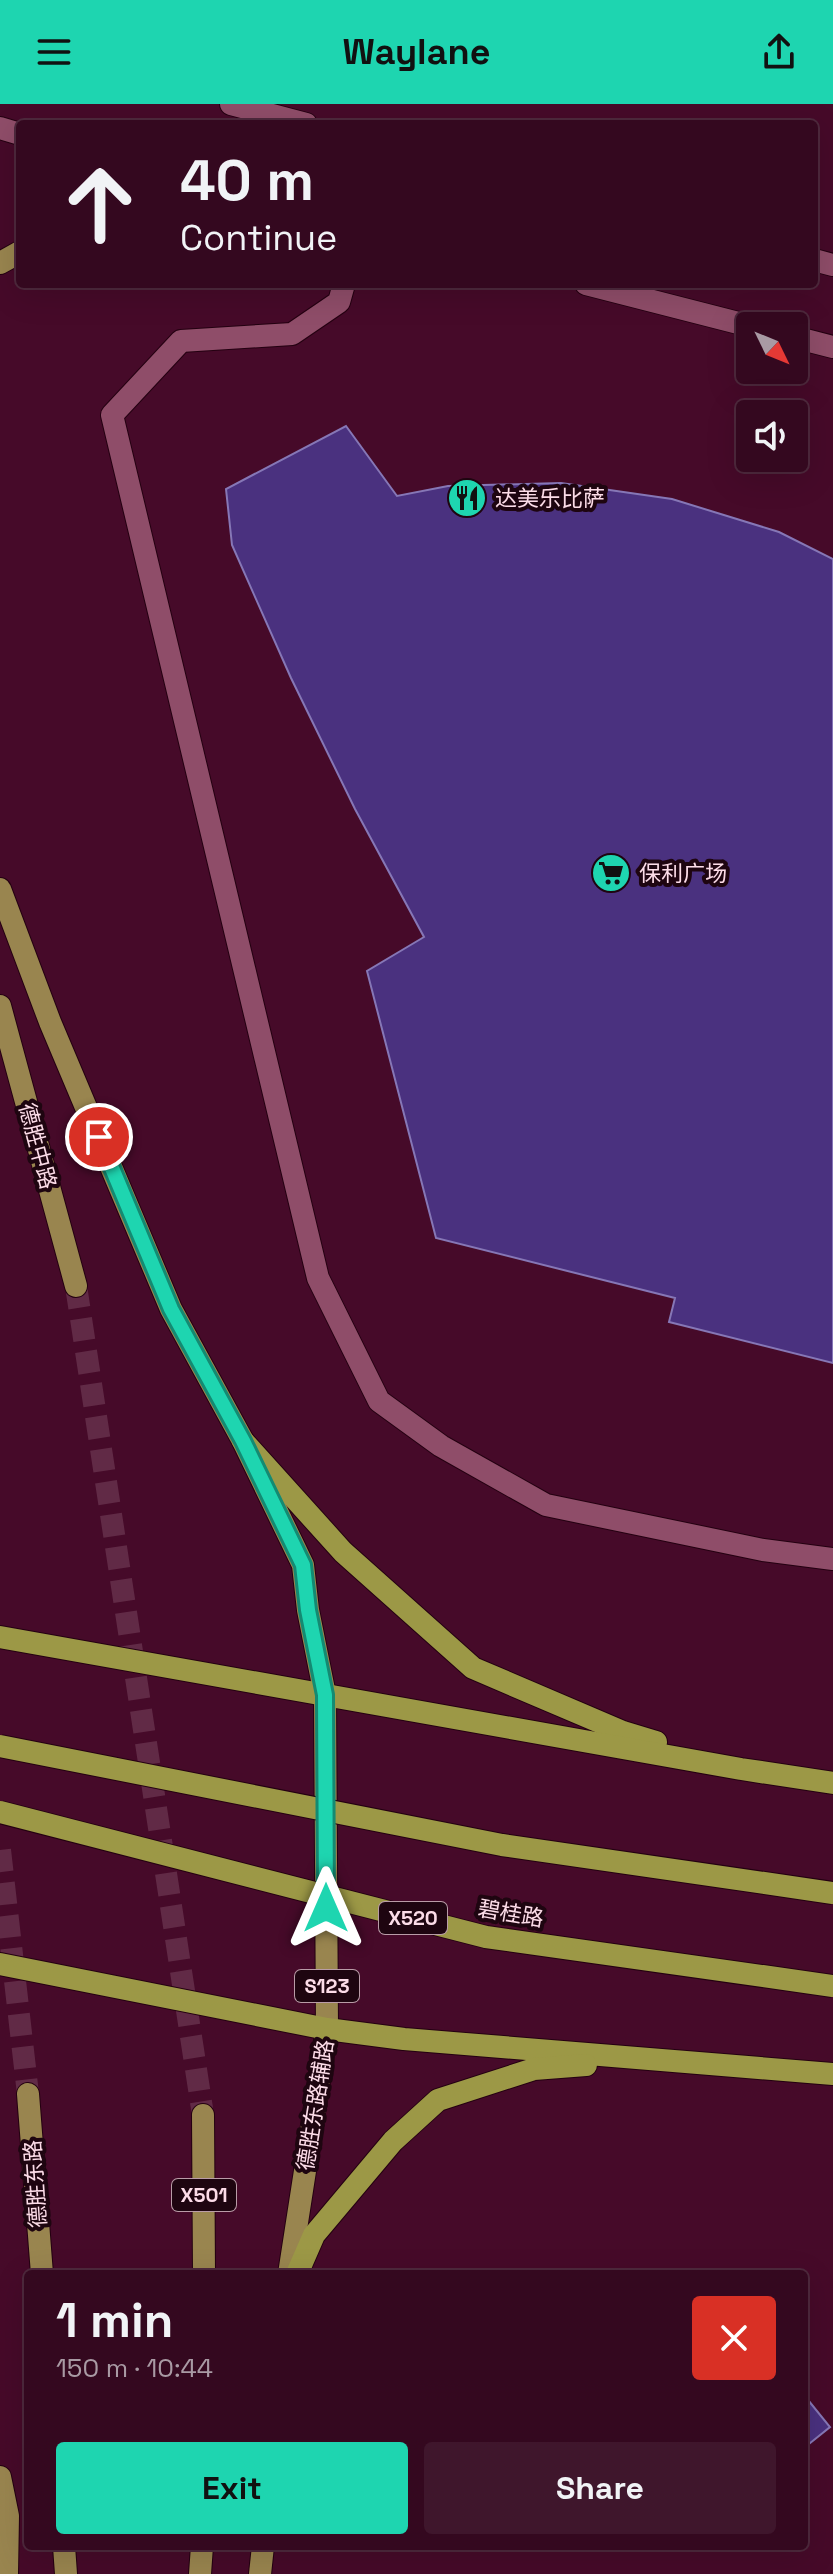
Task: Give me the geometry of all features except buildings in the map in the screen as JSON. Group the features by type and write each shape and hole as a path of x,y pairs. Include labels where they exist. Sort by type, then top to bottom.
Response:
{"highway":[{"path":"243,1441 343,1552 473,1668 623,1732 741,1769"},
{"path":"0,1637 833,1783"},
{"path":"0,1746 502,1845 833,1893"},
{"name":"碧桂路","path":"0,1812 486,1937 833,1986"},
{"path":"0,1964 327,2029 404,2039 833,2074"},
{"path":"299,2270 314,2235 393,2141 438,2100 534,2069 651,2060"}],"main road":[{"name":"德胜东路辅路","path":"0,889 50,1022 171,1309 243,1441 303,1565 308,1610 325,1695 327,2029 290,2270"},
{"name":"德胜中路","path":"0,1006 76,1286"},
{"name":"德胜东路","path":"28,2094 42,2270"},
{"name":"X501","path":"203,2115 204,2270"},
{"path":"0,2477 8,2516 7,2574"},
{"path":"64,2550 66,2574"},
{"path":"200,2574 202,2550"},
{"path":"260,2574 263,2550"}],"street":[{"path":"231,104 291,120"},
{"path":"343,288 339,302 292,334 181,341 112,415 318,1278 379,1401 441,1446 546,1505 763,1550 833,1559"},
{"path":"602,288 736,322"},
{"path":"808,341 833,347"}],"tunnel":[{"path":"76,1286 203,2115"},
{"path":"0,1850 28,2094"}],"place":[{"name":"达美乐比萨","path":"467,498"},
{"name":"保利广场","path":"611,873"}],"route":[{"path":"99,1137 171,1309 243,1441 303,1565 308,1610 325,1695 326,1908"}]}
